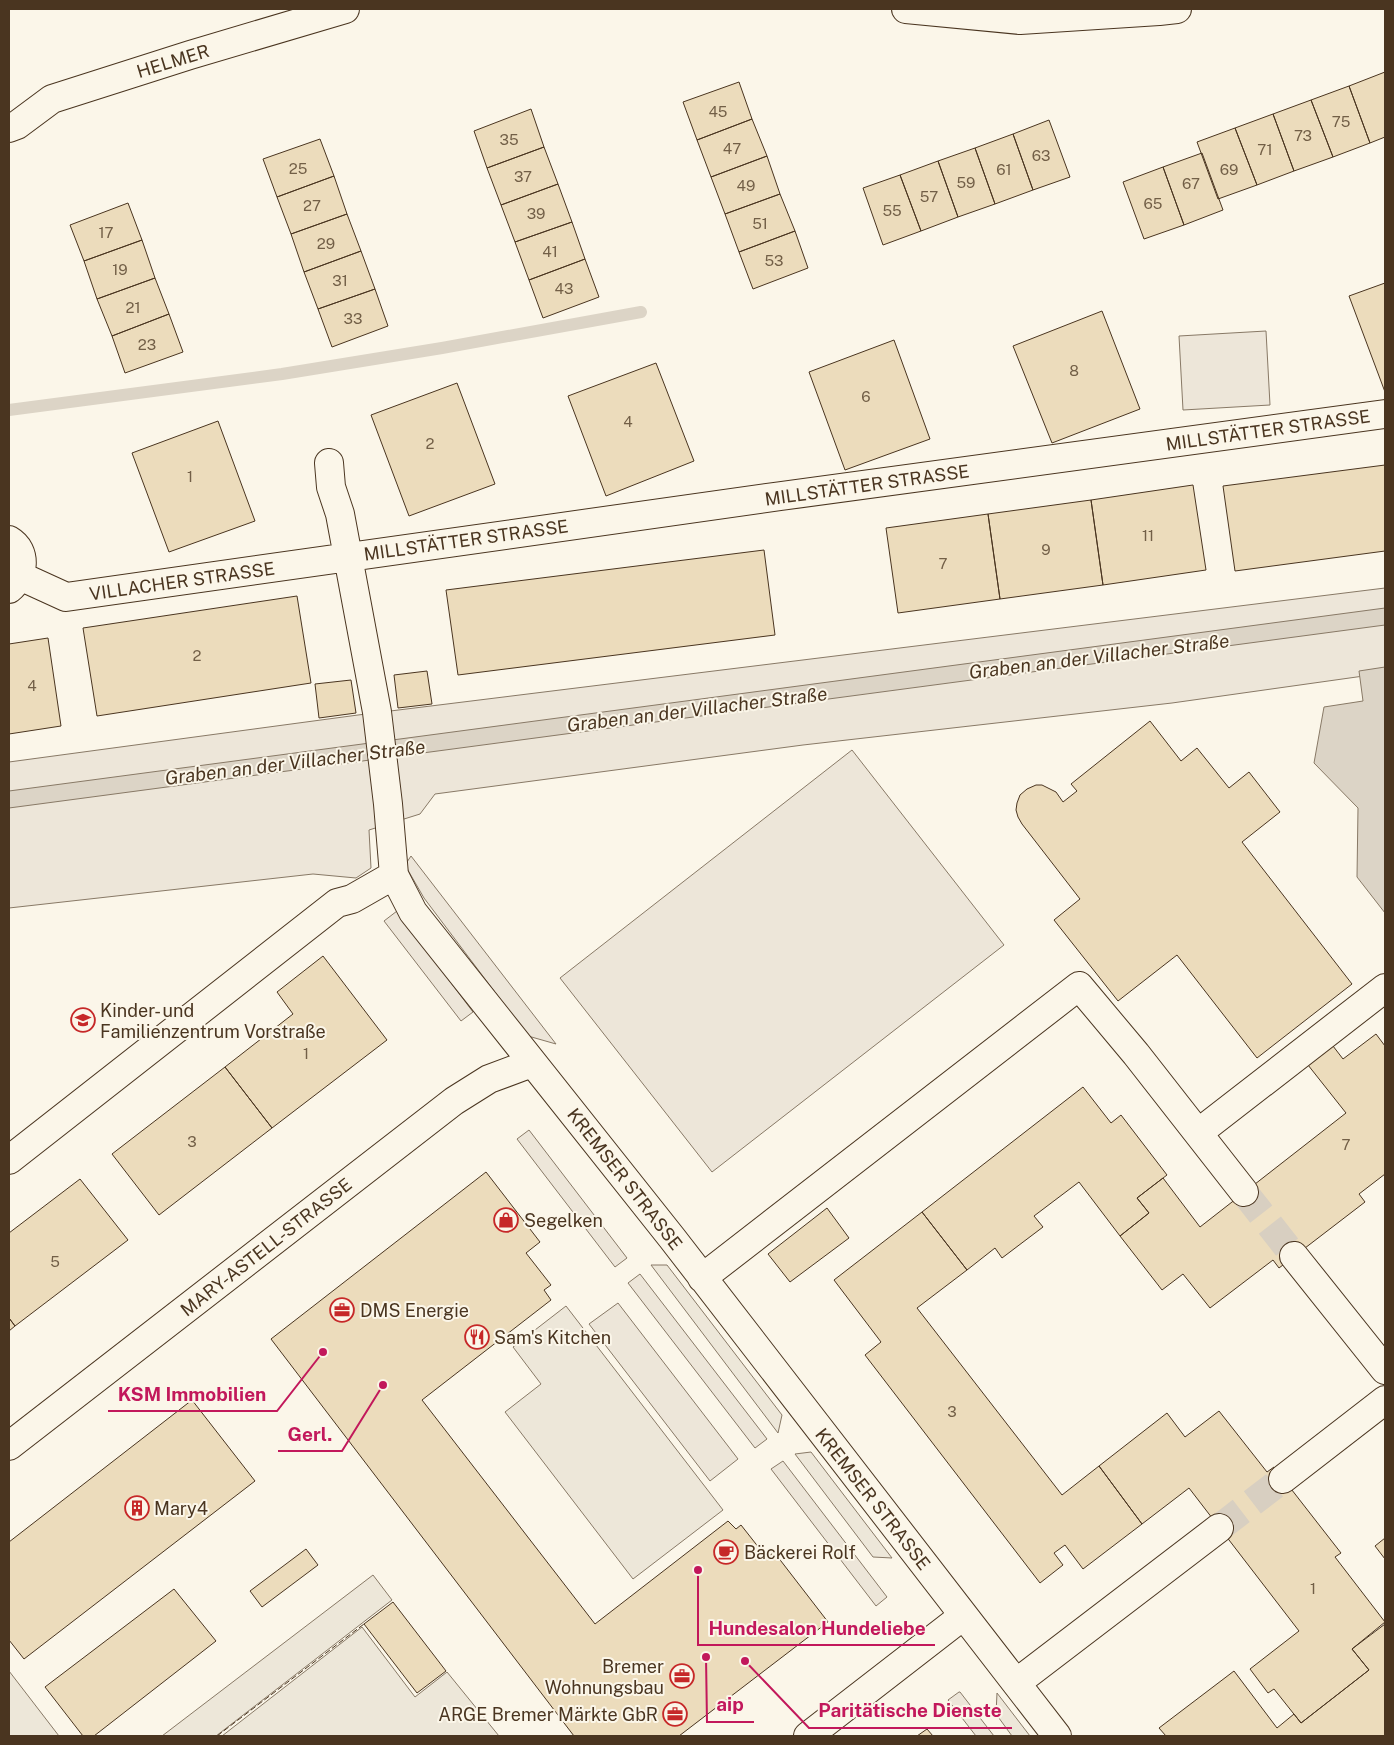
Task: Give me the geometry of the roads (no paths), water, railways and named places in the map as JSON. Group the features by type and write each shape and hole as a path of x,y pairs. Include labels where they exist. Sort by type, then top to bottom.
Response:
{"street":[{"name":"HELMER","path":"9,128 52,99 190,55 345,9"},
{"path":"906,9 1020,20 1159,12 1178,9"},
{"name":"MILLSTÄTTER STRASSE","path":"348,557 1385,414"},
{"name":"KREMSER STRASSE","path":"329,463 331,487 340,514 377,712 394,875 413,912 532,1063 602,1147 1057,1736"},
{"name":"VILLACHER STRASSE","path":"9,540 20,553 22,564 14,582 66,597 348,557"},
{"path":"9,1160 337,903 352,899 394,875"},
{"path":"702,1278 1079,986 1244,1192"},
{"path":"1198,1133 1385,988"},
{"name":"MARY-ASTELL-STRASSE","path":"9,1446 454,1101 489,1079 532,1063"},
{"path":"1294,1256 1385,1370"},
{"path":"1284,1479 1385,1400"},
{"path":"1016,1683 1220,1528"},
{"path":"808,1736 963,1616"}],"water":[{"name":"Graben an der Villacher Straße","path":"1385,608 1385,625 9,808 9,791"},
{"path":"1385,667 1385,913 1357,877 1358,808 1314,763 1324,707 1363,701 1359,671"}],"waterway":[{"path":"9,410 282,374 442,348 641,312"}],"tunnel":[{"path":"1244,1192 1294,1256"},
{"path":"1219,1528 1283,1479"}],"place":[{"name":"Kinder- und Familienzentrum Vorstraße","path":"83,1020"},
{"name":"Segelken","path":"506,1220"},
{"name":"DMS Energie","path":"342,1310"},
{"name":"Sam's Kitchen","path":"477,1337"},
{"name":"KSM Immobilien","path":"323,1352"},
{"name":"Gerl.","path":"383,1385"},
{"name":"Mary4","path":"137,1508"},
{"name":"Bäckerei Rolf","path":"726,1552"},
{"name":"Hundesalon Hundeliebe","path":"698,1570"},
{"name":"aip","path":"706,1657"},
{"name":"Paritätische Dienste","path":"745,1661"},
{"name":"Bremer Wohnungsbau","path":"682,1676"},
{"name":"ARGE Bremer Märkte GbR","path":"675,1714"}]}
